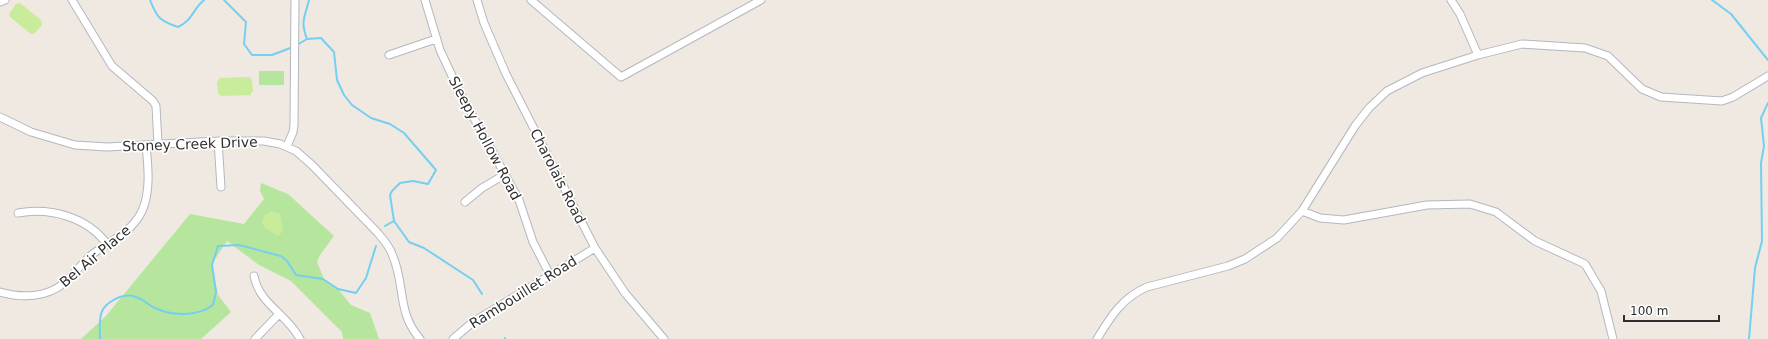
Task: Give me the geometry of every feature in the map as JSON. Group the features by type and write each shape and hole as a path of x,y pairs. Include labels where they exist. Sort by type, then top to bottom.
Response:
{"street":[{"path":"0,2 5,0"},
{"path":"72,0 112,66 153,101 156,106 158,144"},
{"path":"286,146 293,132 294,125 295,0"},
{"name":"Sleepy Hollow Road","path":"425,0 436,39 459,91 519,200 533,242 550,275"},
{"name":"Charolais Road","path":"477,0 486,30 506,74 595,248 625,293 664,339"},
{"path":"531,0 621,77 761,0"},
{"path":"1451,0 1460,14 1478,55"},
{"path":"389,55 436,39"},
{"path":"1097,339 1124,300 1135,292 1147,287 1210,272 1246,258 1278,238 1302,211 1355,126 1369,108 1387,91 1422,73 1478,55 1522,44 1585,48 1608,56 1642,89 1661,97 1722,101 1733,97 1768,76"},
{"name":"Stoney Creek Drive","path":"0,117 31,132 75,145 107,147 218,141 264,141 286,146 296,151 312,165 388,245 399,277 404,312 412,330 420,339"},
{"path":"218,141 221,187"},
{"name":"Bel Air Place","path":"0,292 27,296 54,289 63,284 94,254 121,236 132,226 142,212 146,200 148,181 146,145"},
{"path":"465,202 482,188 504,175"},
{"path":"1302,211 1320,218 1344,220 1427,205 1470,204 1496,212 1535,241 1585,264 1601,291 1613,339"},
{"path":"18,213 36,210 56,212 74,219 94,230 108,244"},
{"name":"Rambouillet Road","path":"453,339 473,322 595,248"},
{"path":"254,276 259,290 294,329 300,339"},
{"path":"255,339 279,314"}],"green space":[{"path":"20,3 41,20 42,25 35,33 31,34 10,17 9,14 16,4"},
{"path":"259,71 284,71 284,85 259,85"},
{"path":"249,77 252,80 253,91 250,95 221,96 218,93 217,82 220,78"},
{"path":"261,183 288,194 334,236 320,255 317,262 324,279 338,289 351,305 370,313 379,339 343,339 342,332 291,281 259,265 227,241 212,264 218,295 231,312 201,339 81,339 106,316 190,214 244,224 264,199 260,191"},
{"path":"272,211 280,214 283,231 278,236 265,228 262,222 265,215"}],"waterway":[{"path":"150,0 157,15 163,21 178,27 186,22 204,0"},
{"path":"224,0 246,22 244,44 252,55 272,55 293,47"},
{"path":"307,39 304,23 309,0"},
{"path":"1712,0 1731,14 1768,60"},
{"path":"297,45 307,39 321,38 334,52 337,80 344,95 352,105 371,118 390,124 404,133 436,170 428,184 413,181 400,183 392,191 390,195 394,221 409,242 424,248 473,280 482,294"},
{"path":"1749,339 1755,268 1762,241 1761,163 1764,146 1761,118 1768,103"},
{"path":"385,226 394,221"},
{"path":"100,339 101,314 110,302 120,297 136,297 162,311 177,314 200,312 213,305 216,292 212,265 218,246 239,245 281,256 287,261 296,275 323,279 338,289 356,293 366,278 376,246"}]}
